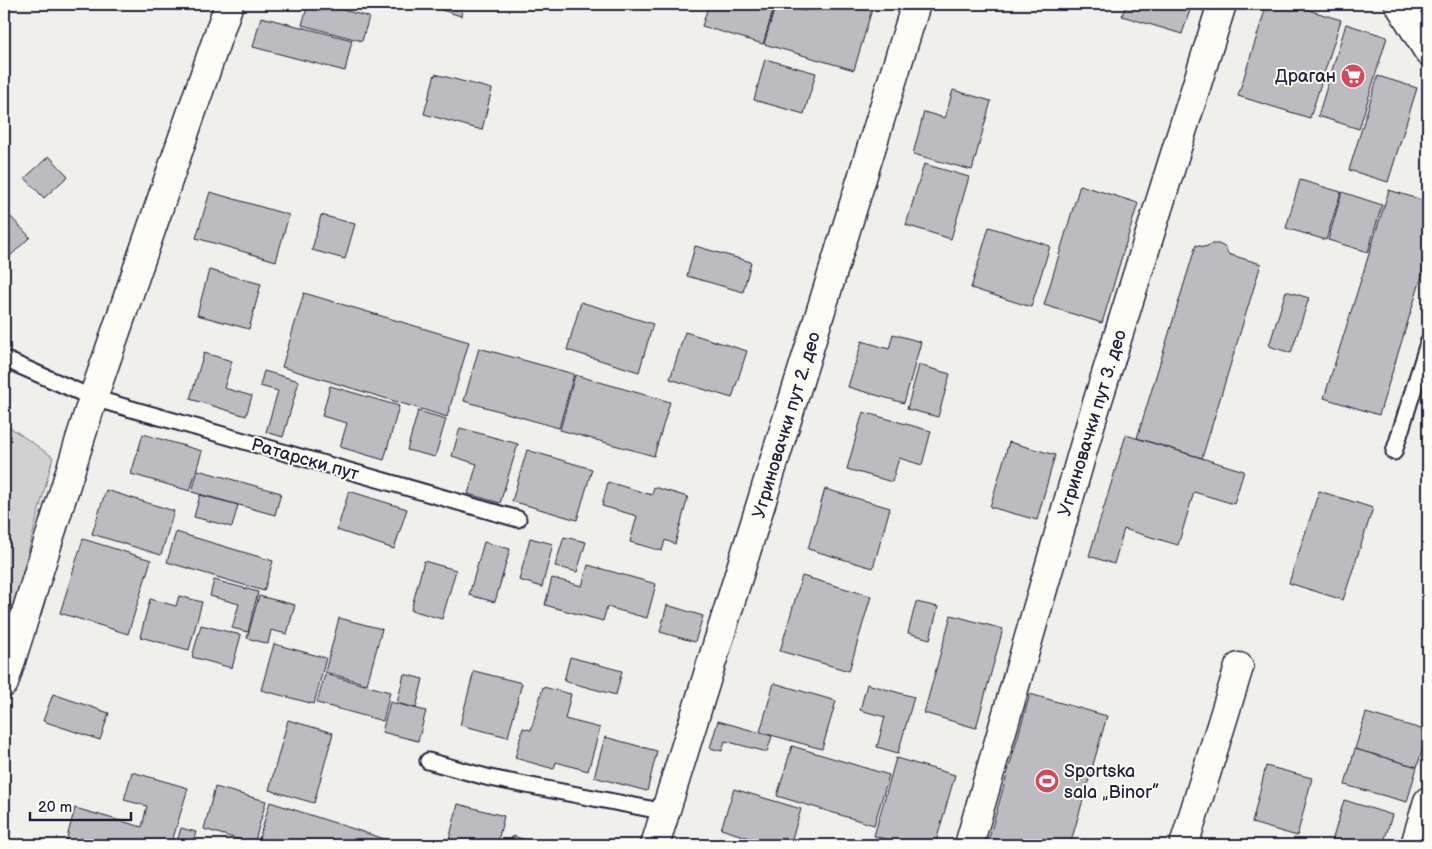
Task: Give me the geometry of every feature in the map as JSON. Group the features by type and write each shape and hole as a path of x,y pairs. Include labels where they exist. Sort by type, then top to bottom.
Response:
{"street":[{"path":"4,683 93,398 229,4"},
{"name":"Угриновачки пут 2. део","path":"655,845 916,4"},
{"name":"Угриновачки пут 3. део","path":"969,845 1092,419 1222,4"},
{"path":"1413,15 1428,51"},
{"path":"1184,845 1239,667"},
{"path":"1415,845 1428,801"}],"lane":[{"path":"1394,452 1428,343"},
{"name":"Ратарски пут","path":"4,359 93,398 518,519"},
{"path":"428,761 490,778 666,812"}],"shaded area":[{"path":"4,428 11,428 53,457 4,644"}],"building":[{"path":"308,4 333,4 332,7 369,17 362,41 302,25"},
{"path":"422,4 464,4 461,16"},
{"path":"709,4 775,4 763,44 702,26"},
{"path":"776,4 805,11 807,4 864,4 873,6 854,70 764,44"},
{"path":"1126,4 1192,4 1182,34 1122,16"},
{"path":"1267,4 1289,4 1341,20 1310,118 1238,96"},
{"path":"261,17 352,40 345,71 253,47"},
{"name":"Драган","path":"1346,24 1387,37 1359,129 1318,116"},
{"path":"765,59 816,73 804,114 754,100"},
{"path":"435,74 492,89 482,130 424,114"},
{"path":"1378,76 1417,88 1388,182 1349,170"},
{"path":"953,90 991,101 972,170 913,154 924,112 945,118"},
{"path":"49,156 68,176 44,198 25,178"},
{"path":"924,164 969,177 951,239 906,225"},
{"path":"1300,180 1341,192 1326,240 1286,228"},
{"path":"1080,185 1138,203 1102,323 1044,305"},
{"path":"1389,190 1428,202 1428,256 1379,415 1324,398"},
{"path":"210,192 289,215 276,261 196,238"},
{"path":"1342,192 1382,205 1368,252 1328,240"},
{"path":"4,210 30,237 4,262"},
{"path":"321,215 355,224 345,259 312,250"},
{"path":"989,227 1050,246 1031,307 971,288"},
{"path":"1219,244 1226,248 1228,254 1261,264 1202,458 1137,438 1196,245 1205,247"},
{"path":"695,246 751,262 743,292 687,276"},
{"path":"209,270 261,284 249,329 197,315"},
{"path":"1286,291 1309,298 1291,353 1269,346"},
{"path":"304,293 469,342 447,417 282,367"},
{"path":"581,302 653,324 639,372 567,350"},
{"path":"685,332 747,351 732,398 670,379"},
{"path":"893,334 921,342 904,403 848,387 862,341 889,349"},
{"path":"479,348 574,374 559,428 464,401"},
{"path":"204,353 232,361 224,388 252,396 246,416 190,399"},
{"path":"919,365 950,374 938,417 907,409"},
{"path":"264,371 299,381 283,437 266,432 278,391 260,386"},
{"path":"575,375 670,402 654,456 560,430"},
{"path":"330,386 399,406 384,460 340,447 347,423 322,416"},
{"path":"418,411 446,419 435,457 407,450"},
{"path":"863,412 931,431 922,465 899,458 892,482 847,469"},
{"path":"460,428 518,444 500,503 468,494 477,464 452,456"},
{"path":"143,434 202,451 190,491 131,474"},
{"path":"1126,435 1244,471 1234,504 1194,492 1178,545 1124,529 1114,564 1089,556"},
{"path":"1009,442 1055,455 1037,520 990,507"},
{"path":"527,450 592,469 577,520 512,501"},
{"path":"198,470 281,493 275,515 192,492"},
{"path":"608,482 652,495 654,487 688,497 675,544 665,540 662,551 630,542 637,516 602,506"},
{"path":"825,489 890,508 873,568 808,549"},
{"path":"106,490 174,511 161,555 92,534"},
{"path":"349,491 407,509 394,549 337,530"},
{"path":"1319,491 1373,508 1343,600 1289,583"},
{"path":"200,495 238,505 232,527 194,517"},
{"path":"176,532 273,561 264,591 167,562"},
{"path":"564,537 586,542 577,572 555,566"},
{"path":"530,538 553,544 542,587 519,580"},
{"path":"83,539 151,560 128,634 60,613"},
{"path":"484,542 510,549 495,602 469,595"},
{"path":"424,561 456,570 442,619 411,610"},
{"path":"588,565 656,584 647,618 607,607 603,621 545,605 552,578 582,586"},
{"path":"802,576 871,596 849,671 780,651"},
{"path":"214,580 258,592 248,632 232,628 239,604 210,596"},
{"path":"179,596 202,602 189,650 140,637 150,599 176,606"},
{"path":"259,596 295,605 287,634 271,630 268,644 247,638"},
{"path":"916,602 938,607 930,639 908,633"},
{"path":"667,605 703,616 695,642 660,632"},
{"path":"951,615 1003,629 976,728 924,713"},
{"path":"339,618 382,629 367,684 325,672"},
{"path":"201,625 241,635 232,668 192,657"},
{"path":"274,644 326,658 314,704 261,690"},
{"path":"570,657 622,671 616,695 564,681"},
{"path":"474,671 522,683 508,737 460,725"},
{"path":"325,674 390,692 383,721 317,703"},
{"path":"404,674 423,679 416,708 397,703"},
{"path":"774,683 836,701 822,749 760,732"},
{"path":"867,684 914,697 898,753 877,747 885,717 860,710"},
{"path":"543,687 571,694 565,719 600,728 588,771 556,762 554,769 515,758 523,728 531,730"},
{"path":"53,694 109,713 100,740 43,721"},
{"name":"Sportska sala „Binor”","path":"1030,694 1107,716 1070,845 987,845"},
{"path":"390,702 426,711 418,741 382,732"},
{"path":"1366,713 1428,731 1417,767 1355,749"},
{"path":"288,720 333,733 314,803 269,790"},
{"path":"718,721 772,736 767,752 725,741 722,751 710,748"},
{"path":"605,737 657,751 647,791 594,777"},
{"path":"792,746 889,775 874,825 777,796"},
{"path":"1355,749 1417,767 1407,802 1345,785"},
{"path":"896,758 955,775 935,845 908,845 874,836"},
{"path":"1266,766 1312,778 1297,836 1252,823"},
{"path":"132,772 188,788 171,845 65,845 75,808 142,827 147,806 124,800"},
{"path":"215,787 266,801 254,844 204,829"},
{"path":"734,789 801,809 790,845 772,845 721,829"},
{"path":"1344,800 1392,815 1383,845 1331,845"},
{"path":"270,802 391,841 389,845 278,845 259,839"},
{"path":"458,804 504,816 497,845 468,845 449,840"},
{"path":"181,828 196,832 192,845 176,845"},
{"path":"512,836 546,845 509,845"}],"place":[{"name":"Драган","path":"1353,76"},
{"name":"Sportska sala „Binor”","path":"1047,781"}]}
